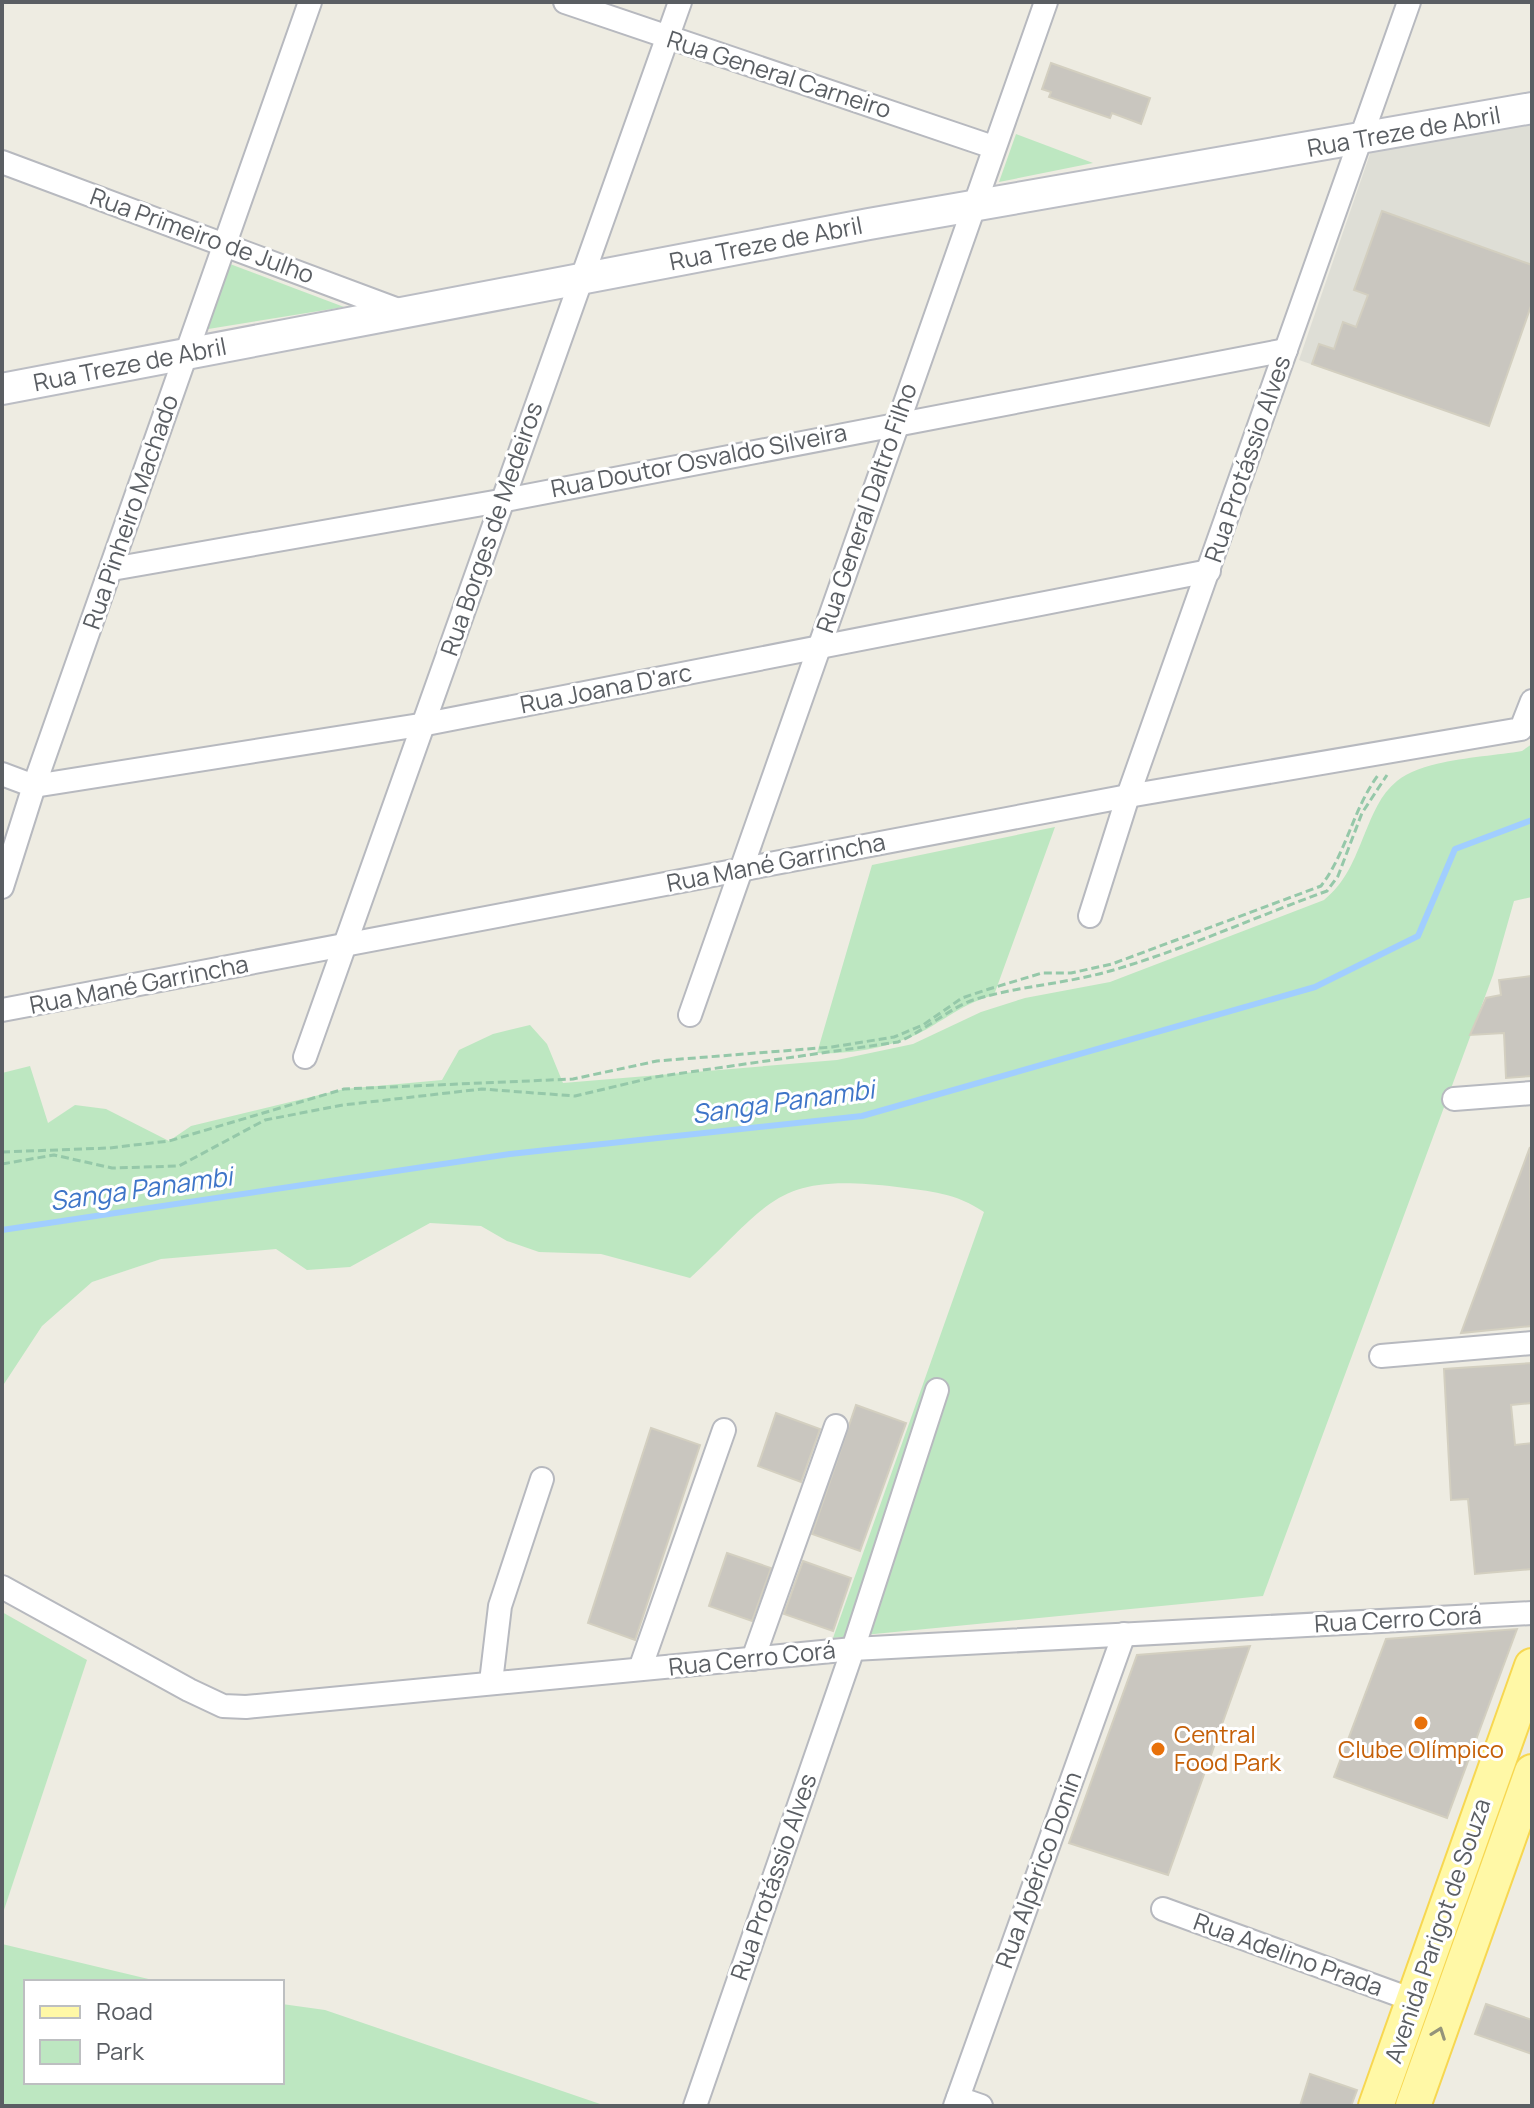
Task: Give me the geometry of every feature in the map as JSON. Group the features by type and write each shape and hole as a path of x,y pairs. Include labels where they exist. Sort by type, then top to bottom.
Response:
{"main road":[{"name":"Avenida Parigot de Souza","path":"1376,2106 1532,1666"},
{"name":"Avenida Parigot de Souza","path":"1413,2106 1532,1772"}],"street":[{"name":"Rua Pinheiro Machado","path":"2,887 34,786 310,2"},
{"name":"Rua General Carneiro","path":"565,2 993,147"},
{"name":"Rua Borges de Medeiros","path":"305,1057 426,724 578,280 680,2"},
{"name":"Rua General Daltro Filho","path":"690,1015 1046,2"},
{"name":"Rua Protássio Alves","path":"1090,916 1128,796 1409,2"},
{"name":"Rua Treze de Abril","path":"2,389 185,356 401,311 1532,108"},
{"name":"Rua Primeiro de Julho","path":"2,162 401,311"},
{"name":"Rua Doutor Osvaldo Silveira","path":"112,569 500,501 896,422 1286,350"},
{"name":"Rua Joana D'arc","path":"2,774 34,786 426,724 1209,571"},
{"name":"Rua Mané Garrincha","path":"2,1010 1128,796 1521,729 1532,701"},
{"path":"1454,1099 1532,1093"},
{"path":"1381,1356 1532,1343"},
{"name":"Rua Protássio Alves","path":"695,2106 853,1649 937,1390"},
{"path":"753,1659 836,1426"},
{"path":"640,1669 724,1430"},
{"path":"491,1682 500,1606 542,1479"},
{"name":"Rua Cerro Corá","path":"2,1587 223,1706 246,1707 853,1649 1532,1613"},
{"name":"Rua Alpérico Donin","path":"956,2102 1124,1634"},
{"name":"Rua Adelino Prada","path":"1163,1909 1413,2000"},
{"path":"956,2102 981,2106"}],"path":[{"path":"2,1152 109,1148 169,1141 344,1089 573,1079 657,1061 832,1047 894,1037 923,1025 962,998 1042,973 1071,973 1112,964 1321,886 1331,873 1367,790 1383,769"},
{"path":"2,1164 54,1155 112,1168 179,1166 265,1120 343,1105 482,1089 575,1096 655,1077 898,1042 925,1030 969,1001 1046,981 1074,981 1114,970 1327,891 1338,876 1362,813 1387,774 1396,769"}],"shaded area":[{"path":"1532,120 1532,303 1489,426 1299,360 1371,151"}],"green space":[{"path":"1016,134 1093,163 999,182"},
{"path":"222,261 344,307 196,331"},
{"path":"1532,744 1532,897 1514,901 1493,975 1263,1596 833,1638 984,1212 953,1197 932,1192 856,1183 800,1189 778,1198 759,1212 690,1278 601,1254 539,1252 507,1241 481,1226 430,1223 350,1267 307,1270 276,1249 161,1259 92,1282 42,1326 2,1387 2,1073 30,1066 48,1123 75,1105 106,1109 169,1141 191,1126 344,1089 442,1080 459,1050 493,1034 530,1025 547,1044 563,1083 837,1060 913,1044 981,1012 1025,998 1110,982 1324,900 1344,878 1378,805 1397,781 1439,763 1522,751"},
{"path":"1055,827 994,995 968,1005 915,1035 888,1045 859,1051 817,1053 872,865"},
{"path":"2,1612 87,1660 2,1916"},
{"path":"2,1944 153,1980 24,1980 24,2084 284,2084 284,2004 325,2010 606,2106 2,2106"}],"building":[{"path":"1051,63 1150,98 1141,124 1112,113 1110,118 1049,97 1051,92 1042,89"},
{"path":"1382,211 1532,265 1532,303 1489,426 1312,364 1319,344 1334,349 1343,322 1356,327 1368,295 1354,290"},
{"path":"1532,976 1532,1076 1506,1078 1504,1033 1470,1035 1486,998 1501,995 1499,980"},
{"path":"1530,1147 1532,1326 1461,1333"},
{"path":"1532,1363 1532,1403 1511,1405 1515,1445 1532,1443 1532,1569 1475,1574 1468,1499 1451,1500 1444,1369"},
{"path":"856,1405 906,1423 860,1551 812,1534"},
{"path":"776,1413 820,1429 801,1482 758,1466"},
{"path":"651,1428 700,1445 635,1640 588,1623"},
{"path":"727,1553 771,1568 752,1621 709,1606"},
{"path":"803,1561 851,1578 833,1631 784,1614"},
{"path":"1517,1629 1447,1818 1334,1777 1386,1639"},
{"name":"Central Food Park","path":"1250,1646 1168,1875 1069,1843 1137,1655"},
{"path":"1486,2004 1532,2020 1532,2054 1475,2034"},
{"path":"1310,2074 1357,2090 1351,2106 1300,2106"}],"waterway":[{"name":"Sanga Panambi","path":"2,1230 510,1154 862,1116 1315,987 1418,936 1455,849 1532,820"}],"place":[{"name":"Clube Olímpico","path":"1421,1723"},
{"name":"Central Food Park","path":"1158,1749"}]}
